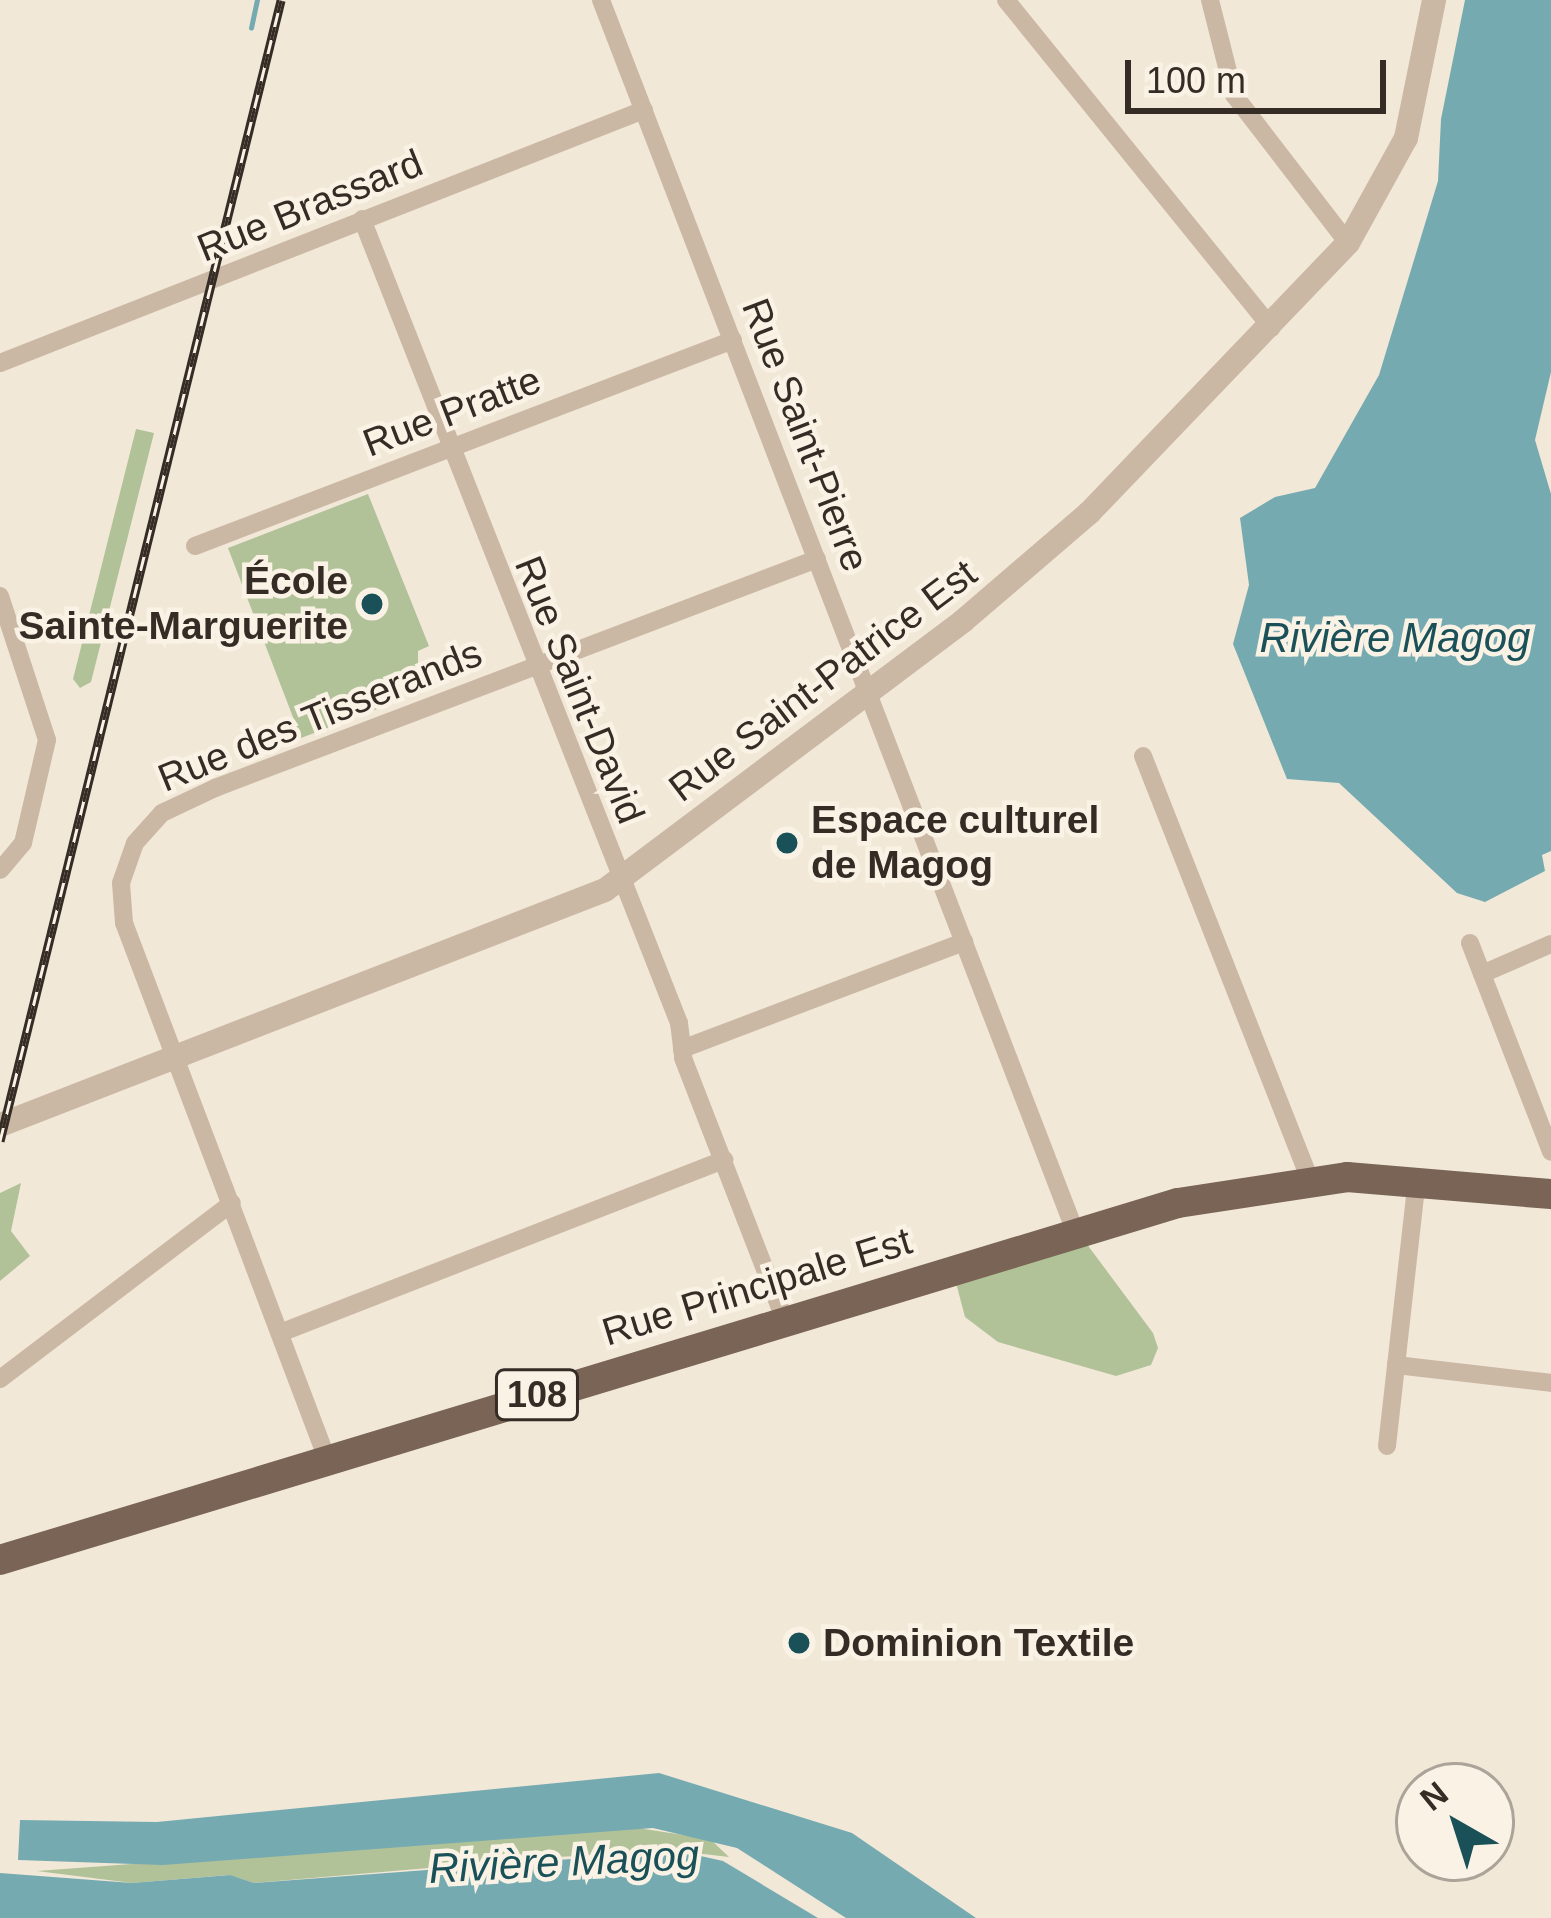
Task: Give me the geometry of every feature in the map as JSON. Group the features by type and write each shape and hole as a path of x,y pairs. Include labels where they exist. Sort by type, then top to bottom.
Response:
{"main road":[{"name":"Rue Principale Est","path":"0,1560 1075,1231 1310,1179 1417,1180 1551,1194"}],"street":[{"name":"Rue Saint-Pierre","path":"601,0 1075,1231"},
{"path":"1006,0 1272,328"},
{"path":"1210,0 1234,95 1348,243"},
{"name":"Rue Saint-Patrice Est","path":"0,1124 621,880 869,693 1058,543 1272,328 1348,243 1406,139 1434,0"},
{"name":"Rue Brassard","path":"0,362 644,110"},
{"name":"Rue Saint-David","path":"362,219 533,665 679,1023 682,1049 784,1319"},
{"name":"Rue Pratte","path":"195,546 733,340"},
{"name":"Rue des Tisserands","path":"327,1459 122,910 128,855 151,822 215,788 818,559"},
{"path":"2,608 47,740 33,811 5,867"},
{"path":"1143,756 1310,1179"},
{"path":"682,1049 964,942"},
{"path":"1470,943 1551,1153"},
{"path":"1482,974 1551,944"},
{"path":"280,1333 724,1160"},
{"path":"1387,1446 1417,1180"},
{"path":"0,1379 232,1203"},
{"path":"1396,1365 1551,1383"}],"green space":[{"path":"136,429 154,433 91,682 80,688 73,679"},
{"name":"École Sainte-Marguerite","path":"368,494 429,646 418,651 418,675 371,693 377,709 301,738 228,548"},
{"path":"21,1183 11,1231 30,1256 0,1281 0,1193"},
{"path":"1086,1243 1153,1333 1158,1348 1151,1365 1116,1376 998,1342 965,1317 955,1279"},
{"path":"631,1827 710,1839 729,1857 678,1851 556,1857 254,1883 229,1875 132,1883 37,1871"}],"water":[{"name":"Rivière Magog","path":"1465,0 1551,0 1551,372 1535,440 1551,494 1551,851 1542,855 1545,871 1485,902 1457,893 1339,783 1287,779 1233,644 1249,585 1240,518 1275,497 1315,488 1379,375 1438,181 1441,119"},
{"name":"Rivière Magog","path":"659,1773 852,1833 976,1918 846,1918 737,1848 653,1828 163,1865 18,1860 20,1820 157,1822"},
{"name":"Rivière Magog","path":"678,1851 723,1861 818,1918 0,1918 0,1873 132,1883 230,1875 254,1883"}],"waterway":[{"path":"251,28 257,0"}],"railway":[{"path":"0,1141 281,0"}],"place":[{"name":"École Sainte-Marguerite","path":"372,604"},
{"name":"Espace culturel de Magog","path":"787,843"},
{"name":"Dominion Textile","path":"799,1643"}]}
